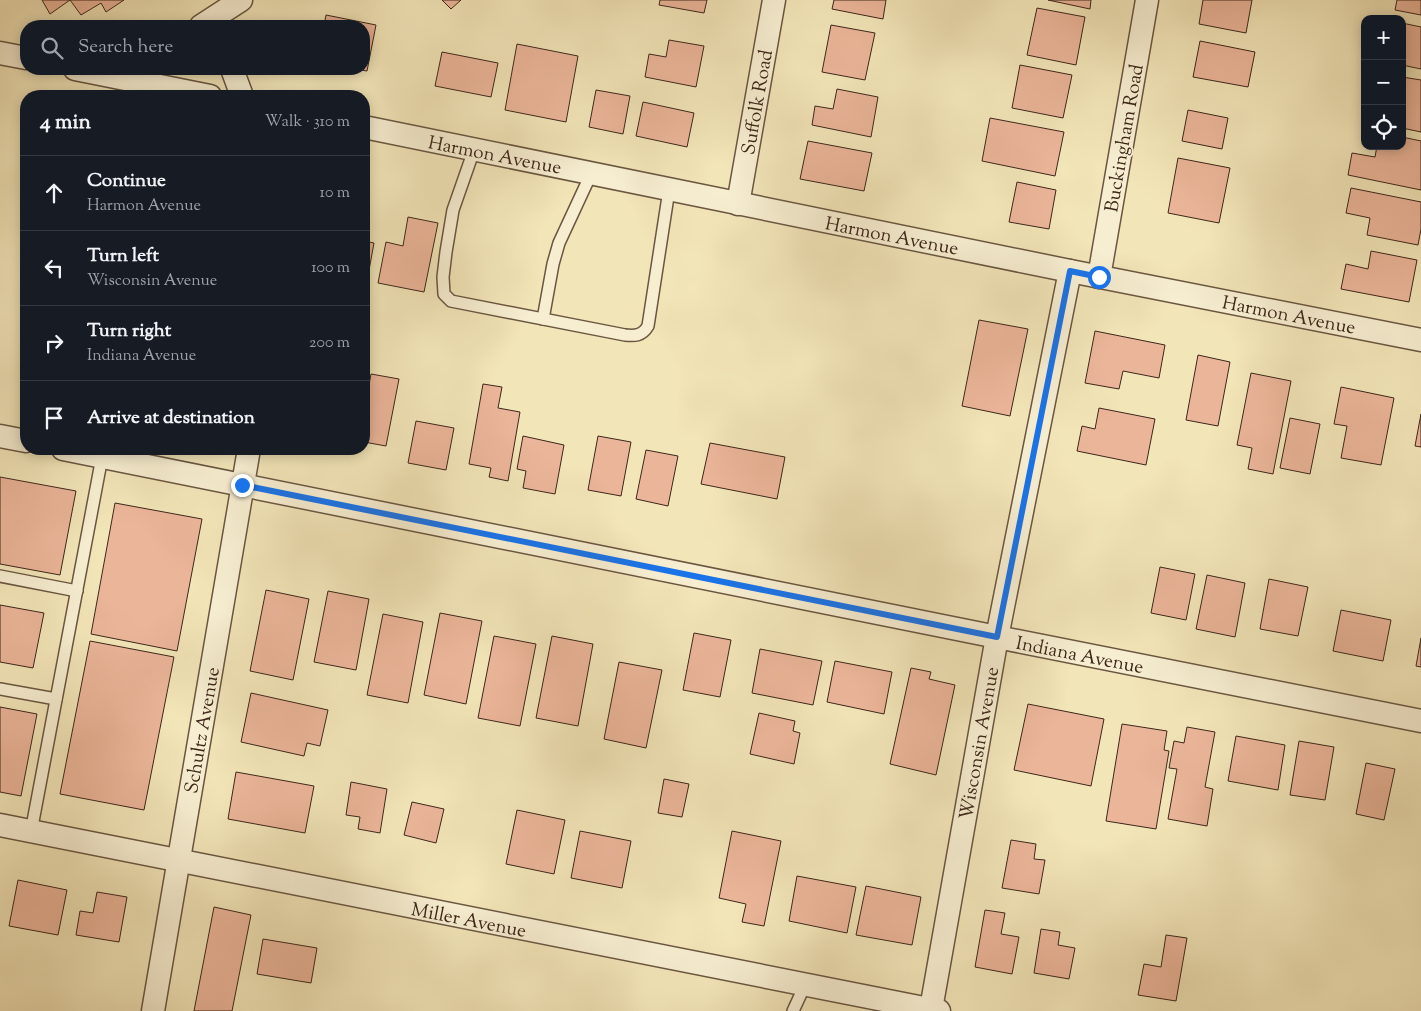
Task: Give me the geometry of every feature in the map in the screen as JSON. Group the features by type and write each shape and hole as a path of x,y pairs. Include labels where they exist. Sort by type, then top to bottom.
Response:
{"street":[{"name":"Suffolk Road","path":"738,204 774,0"},
{"name":"Buckingham Road","path":"1099,277 1147,0"},
{"path":"210,20 238,2"},
{"path":"232,20 238,2"},
{"path":"0,53 20,57"},
{"path":"133,75 188,90"},
{"path":"234,75 240,90"},
{"name":"Harmon Avenue","path":"370,128 1099,277 1421,340"},
{"name":"Wisconsin Avenue","path":"935,1010 997,637 1070,271"},
{"path":"0,436 20,440"},
{"name":"Indiana Avenue","path":"92,455 997,637 1421,720"},
{"name":"Schultz Avenue","path":"153,1011 248,455"},
{"name":"Miller Avenue","path":"0,825 935,1010"}],"lane":[{"path":"474,150 453,210 442,277 444,294 451,301 625,335 636,336 644,332 648,326 669,190"},
{"path":"543,319 553,264 559,243 591,174"},
{"path":"31,832 102,457"},
{"path":"0,576 77,591"},
{"path":"0,689 56,699"},
{"path":"793,1011 805,985"}],"building":[{"path":"42,0 70,0 50,14"},
{"path":"70,0 124,0 106,12 101,3 81,15"},
{"path":"442,0 461,0 451,9"},
{"path":"660,0 707,0 704,13 659,5"},
{"path":"834,0 886,0 883,19 832,9"},
{"path":"1048,0 1091,0 1090,9"},
{"path":"1203,0 1252,0 1246,33 1199,24"},
{"path":"1397,0 1421,0 1421,15 1395,10"},
{"path":"1037,8 1085,17 1076,65 1027,55"},
{"path":"326,15 351,20 325,20"},
{"path":"370,24 376,25 370,56"},
{"path":"1406,24 1421,27 1421,69 1406,66"},
{"path":"831,25 875,33 865,80 822,72"},
{"path":"669,40 704,46 696,87 645,77 649,54 666,57"},
{"path":"1200,41 1255,52 1248,87 1193,77"},
{"path":"517,44 578,56 566,122 505,110"},
{"path":"442,52 498,63 491,97 435,86"},
{"path":"1020,65 1072,75 1063,118 1012,108"},
{"path":"1406,78 1421,80 1421,132 1406,129"},
{"path":"837,89 878,97 871,137 812,125 815,106 833,109"},
{"path":"596,90 630,96 623,134 589,127"},
{"path":"643,102 694,113 687,147 636,136"},
{"path":"1188,110 1228,118 1222,149 1182,141"},
{"path":"990,118 1064,132 1055,176 982,161"},
{"path":"1406,138 1421,141 1421,190 1348,175 1352,153 1375,157 1376,150 1406,150"},
{"path":"808,141 872,153 864,191 800,179"},
{"path":"1178,158 1230,168 1219,223 1168,213"},
{"path":"1017,182 1056,190 1049,229 1009,222"},
{"path":"1351,188 1421,202 1421,229 1418,245 1367,235 1370,218 1346,213"},
{"path":"408,217 438,223 424,292 378,283 386,242 403,246"},
{"path":"370,242 374,243 370,265"},
{"path":"1371,251 1417,260 1409,302 1341,289 1346,264 1368,269"},
{"path":"979,320 1028,329 1010,416 962,406"},
{"path":"1095,331 1165,345 1159,378 1123,371 1119,389 1085,383"},
{"path":"1198,355 1230,362 1218,426 1186,420"},
{"path":"1251,373 1291,381 1273,474 1248,469 1252,448 1237,445"},
{"path":"371,374 399,379 386,446 370,443"},
{"path":"483,384 502,387 498,408 520,412 508,481 489,477 491,468 469,464"},
{"path":"1341,387 1394,398 1381,465 1341,458 1347,426 1334,424"},
{"path":"1099,408 1155,419 1146,465 1077,451 1082,426 1095,429"},
{"path":"1421,414 1421,447 1415,446"},
{"path":"1290,418 1320,424 1310,474 1280,468"},
{"path":"416,421 454,428 446,470 408,463"},
{"path":"523,436 564,445 555,494 523,488 526,471 517,469"},
{"path":"598,436 631,442 621,496 588,490"},
{"path":"710,443 785,457 777,499 701,484"},
{"path":"646,450 678,456 668,506 636,499"},
{"path":"0,477 76,491 60,575 0,564"},
{"path":"115,503 202,519 177,651 91,634"},
{"path":"1160,567 1195,574 1186,620 1151,613"},
{"path":"1207,575 1245,583 1235,637 1196,629"},
{"path":"1269,579 1308,587 1298,636 1260,629"},
{"path":"266,590 309,599 293,680 250,671"},
{"path":"328,591 369,599 356,670 314,662"},
{"path":"0,605 44,613 33,668 0,662"},
{"path":"1341,610 1391,620 1383,661 1333,651"},
{"path":"440,613 482,621 466,704 424,695"},
{"path":"383,614 423,622 408,703 367,695"},
{"path":"694,633 731,640 720,697 683,690"},
{"path":"494,636 536,644 520,726 478,718"},
{"path":"552,636 593,644 578,726 536,718"},
{"path":"1421,638 1421,667 1416,666"},
{"path":"90,641 174,657 144,810 60,794"},
{"path":"760,649 822,661 813,705 752,693"},
{"path":"835,661 892,672 884,714 827,702"},
{"path":"619,662 662,670 646,748 604,739"},
{"path":"911,668 931,672 929,679 955,685 936,775 890,764"},
{"path":"251,693 328,710 320,746 307,743 304,756 241,742"},
{"path":"1028,704 1104,719 1091,786 1014,770"},
{"path":"0,707 37,714 21,796 0,792"},
{"path":"759,713 795,721 793,731 800,733 794,764 750,754"},
{"path":"1122,724 1167,731 1164,750 1169,751 1156,829 1106,821"},
{"path":"1187,727 1215,732 1205,787 1213,789 1207,826 1168,819 1177,769 1169,768 1174,741 1184,743"},
{"path":"1236,736 1285,745 1278,790 1228,781"},
{"path":"1299,741 1334,747 1325,800 1290,795"},
{"path":"1366,763 1395,769 1384,820 1356,814"},
{"path":"236,772 314,786 305,833 228,819"},
{"path":"664,779 689,784 682,817 658,813"},
{"path":"351,782 387,789 380,833 358,829 360,817 346,815"},
{"path":"412,802 444,809 436,843 404,835"},
{"path":"517,810 565,820 554,874 506,864"},
{"path":"580,831 631,841 622,888 571,878"},
{"path":"732,831 781,841 764,926 742,922 746,904 719,898"},
{"path":"1011,840 1036,844 1034,859 1045,860 1039,894 1002,888"},
{"path":"797,876 856,887 847,933 789,921"},
{"path":"18,880 67,890 58,935 9,926"},
{"path":"866,886 921,897 912,945 856,935"},
{"path":"97,892 127,897 119,942 76,935 80,911 93,913"},
{"path":"214,907 251,915 232,1011 194,1011"},
{"path":"985,910 1005,913 1001,934 1019,937 1012,974 975,967"},
{"path":"1041,929 1060,932 1058,945 1075,948 1069,979 1034,973"},
{"path":"1166,935 1187,938 1176,1001 1138,995 1144,964 1161,967"},
{"path":"263,939 317,948 311,983 257,974"}],"route":[{"path":"242,485 997,637 1070,271 1099,277"}]}
